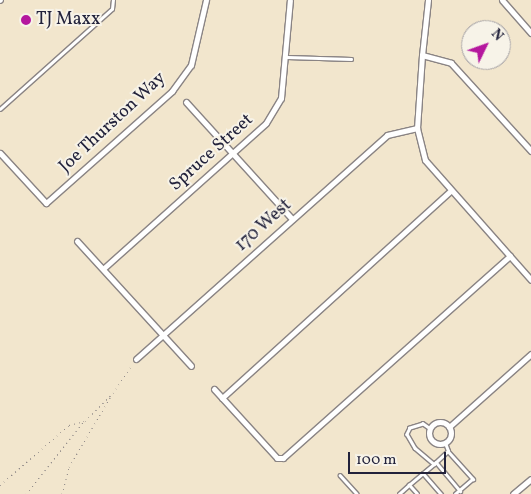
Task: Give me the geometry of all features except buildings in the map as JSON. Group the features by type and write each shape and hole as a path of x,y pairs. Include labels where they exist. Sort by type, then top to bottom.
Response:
{"street":[{"name":"Joe Thurston Way","path":"0,154 46,203 172,91 191,65 206,0"},
{"name":"Spruce Street","path":"104,268 266,123 281,98 288,57 290,0"},
{"path":"428,0 417,128 425,160 450,191 531,280"},
{"path":"502,0 531,33"},
{"path":"422,55 450,63 531,151"},
{"path":"186,102 292,219"},
{"name":"170 West","path":"136,359 387,135 417,128"},
{"path":"222,398 450,191"},
{"path":"78,241 191,366"},
{"path":"214,389 277,458 283,458 510,256"},
{"path":"450,427 531,354"},
{"path":"441,422 450,427 452,434 445,443 434,442 430,429 441,422"},
{"path":"513,494 531,479"}],"lane":[{"path":"0,109 112,9 113,0"},
{"path":"288,57 351,59"},
{"path":"430,429 416,425 407,434 415,448 435,463 460,491"},
{"path":"445,443 448,451 474,479 456,494"},
{"path":"399,494 448,451"},
{"path":"423,473 440,494"},
{"path":"340,475 357,494"},
{"path":"409,485 417,494"}],"path":[{"path":"62,494 69,467 113,393 136,359"},
{"path":"26,494 85,421 113,393"},
{"path":"0,485 69,425 85,421"}],"place":[{"name":"TJ Maxx","path":"26,20"}]}
